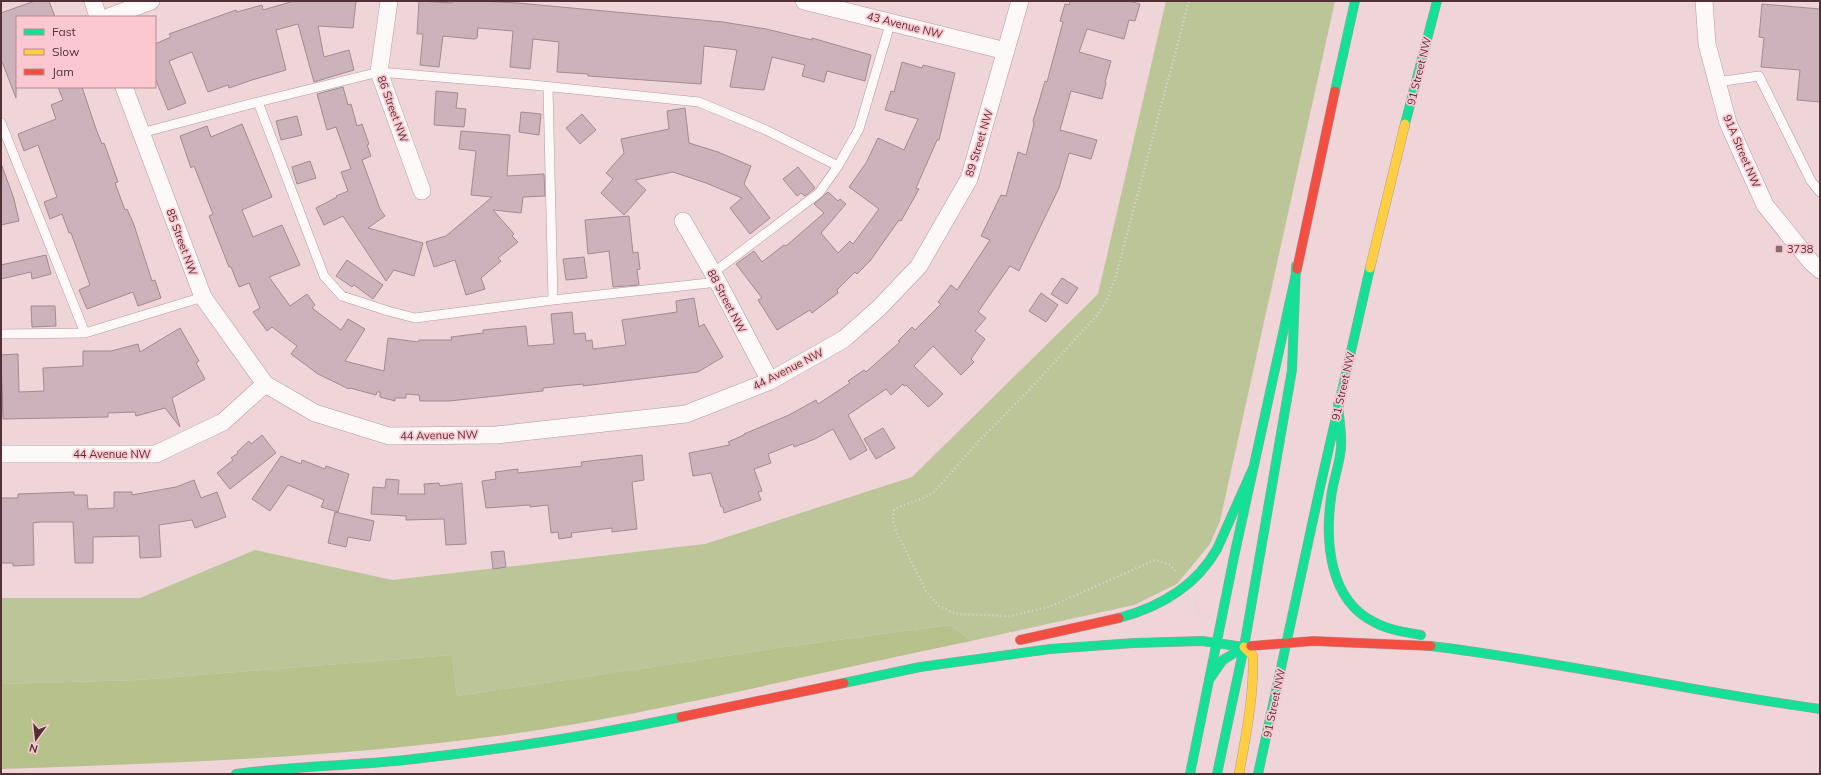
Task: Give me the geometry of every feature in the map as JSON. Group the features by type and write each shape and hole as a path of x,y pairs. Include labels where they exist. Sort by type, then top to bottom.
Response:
{"main road":[{"path":"1190,774 1216,642 1296,266 1355,1"},
{"name":"91 Street NW","path":"1258,774 1338,404 1417,76 1437,1"},
{"path":"1217,774 1244,647 1292,370 1296,266"},
{"path":"1338,404 1341,447 1331,498 1330,536 1333,568 1343,593 1360,613 1378,624 1479,652"},
{"path":"1012,642 1127,616 1163,602 1188,585 1210,560 1220,544 1254,466"},
{"path":"236,774 264,770 404,760 529,744 627,728 920,667 1020,652 1074,647 1202,641 1244,647 1286,643 1360,642 1421,645 1479,652 1820,709"},
{"path":"1209,680 1218,663 1227,655 1244,647"},
{"path":"1239,774 1249,718 1254,673 1253,656 1244,647"},
{"path":"920,667 982,649"}],"street":[{"path":"93,1 98,16"},
{"path":"112,16 151,1"},
{"name":"86 Street NW","path":"389,1 379,72 422,190"},
{"name":"43 Avenue NW","path":"804,1 891,21 1006,51"},
{"name":"89 Street NW","path":"879,308 919,266 968,179 1020,1"},
{"name":"91A Street NW","path":"1704,1 1707,44 1728,123 1765,205 1816,266"},
{"name":"85 Street NW","path":"124,88 203,297 265,384"},
{"name":"88 Street NW","path":"683,221 770,381"},
{"name":"44 Avenue NW","path":"1,454 156,454 223,422 265,384 315,413 389,436 496,435 686,414 770,381 844,340 879,308"}],"lane":[{"path":"258,102 324,276 342,296 415,318 715,278 819,193 838,166 859,129 891,21"},
{"path":"141,133 379,72 548,86 699,102 766,130 838,166"},
{"path":"1717,82 1759,76 1811,181 1820,192"},
{"path":"548,86 553,300"},
{"path":"1,123 85,333"},
{"path":"1,334 85,333 203,297"}],"path":[{"path":"1189,1 1116,276 1107,300 1098,314 1031,388 978,442 934,492 926,497 904,504 894,510 893,521 926,591 939,606 956,614 1010,616 1049,607 1155,560 1170,565 1188,585 1200,611 1202,622 1202,641"}],"green space":[{"path":"1166,1 1335,1 1220,521 1210,544 1177,584 1134,605 971,641 950,625 785,647 457,696 452,655 137,680 1,684 1,598 140,598 255,550 392,580 705,544 912,477 1098,294"},
{"path":"950,625 971,641 676,705 557,727 497,736 374,750 312,755 188,762 1,769 1,684 137,680 452,655 457,696 785,647"}],"building":[{"path":"35,1 49,1 55,16 16,16 16,98 1,59 1,13"},
{"path":"294,1 356,1 353,28 318,26 324,57 349,50 354,70 314,82 298,24 276,30 286,70 229,88 228,85 208,92 192,52 169,61 186,103 168,110 156,80 156,44 171,37 169,34 236,10 237,12 262,5 263,10"},
{"path":"419,1 452,3 452,1 478,1 518,3 723,22 766,29 812,40 812,38 871,55 865,81 827,71 824,82 802,76 805,65 772,57 764,90 730,87 737,50 704,46 701,84 588,76 588,74 557,72 559,42 533,39 530,69 510,67 513,31 478,28 477,38 474,39 443,36 439,67 420,65 423,34 417,34"},
{"path":"1070,1 1129,1 1140,4 1135,21 1129,20 1124,39 1087,29 1079,52 1111,61 1102,99 1071,91 1060,130 1097,140 1091,159 1069,153 1059,188 1019,271 1010,266 978,312 986,318 975,331 985,339 971,359 974,362 961,375 933,346 914,366 943,394 931,405 928,407 906,385 904,386 903,384 891,395 886,389 848,415 867,450 850,460 833,429 815,439 794,447 793,444 768,454 771,463 754,469 762,491 758,492 761,500 724,513 711,473 693,476 689,453 730,445 728,442 789,415 816,400 818,404 850,383 848,381 864,370 866,372 900,342 898,341 912,327 915,330 941,304 938,302 951,285 957,290 990,240 981,236 1001,195 1006,196 1018,152 1026,155 1034,124 1033,121 1045,81 1047,82 1063,22 1060,21 1065,4 1069,5"},
{"path":"1762,4 1820,9 1820,102 1797,100 1800,70 1761,67 1764,38 1759,37"},
{"path":"902,62 922,68 923,65 955,73 939,140 937,140 916,188 919,189 901,221 899,220 870,261 857,274 855,272 837,290 838,293 812,313 810,310 777,330 758,300 762,298 736,264 754,251 762,262 784,245 786,246 824,213 814,204 828,192 838,201 840,199 846,204 821,233 838,253 850,241 853,244 879,209 849,187 866,163 878,138 904,150 918,119 885,110 891,91 894,92"},
{"path":"343,87 348,105 351,104 357,126 362,124 369,144 367,145 371,156 362,160 380,209 385,216 368,228 423,243 414,276 394,270 386,281 343,216 324,225 316,208 337,197 336,196 348,191 341,172 351,169 336,127 327,130 317,94"},
{"path":"58,88 82,88 96,129 102,144 104,143 118,182 115,183 125,210 127,209 134,225 152,281 155,280 161,298 138,306 133,292 87,309 79,290 90,285 71,233 69,233 62,214 50,219 44,202 57,197 38,145 24,151 18,134 56,119 51,105 63,100"},
{"path":"436,91 458,93 456,108 466,109 464,127 434,125"},
{"path":"685,108 689,143 718,152 751,166 744,184 770,218 750,234 730,208 742,198 706,183 673,172 635,180 646,190 624,215 601,193 613,179 606,173 624,153 621,139 669,129 667,111"},
{"path":"521,112 541,114 539,135 519,132"},
{"path":"582,114 596,130 580,144 566,128"},
{"path":"297,116 302,135 281,140 276,121"},
{"path":"242,124 272,197 242,210 253,237 282,225 300,265 269,277 290,306 307,294 315,305 312,308 341,330 348,319 365,329 345,361 384,371 388,338 418,342 419,340 452,340 451,337 483,333 483,330 526,326 528,346 554,344 551,314 572,312 574,334 585,333 586,341 592,340 593,349 626,345 622,320 677,312 676,301 694,298 699,327 704,324 723,357 698,372 583,386 583,384 543,388 543,391 449,401 420,401 419,395 406,394 406,398 395,398 395,401 380,397 380,392 377,392 376,395 349,389 318,374 291,354 297,346 272,327 267,331 253,312 260,308 249,283 239,287 231,267 229,267 209,216 213,214 194,166 191,168 180,136 207,126 211,137"},
{"path":"461,131 510,135 507,176 544,174 545,196 523,197 521,213 493,210 514,234 512,236 518,242 498,258 501,261 481,278 485,289 466,295 455,260 434,267 426,242 446,236 492,197 471,195 476,151 459,149"},
{"path":"310,161 316,178 297,184 292,167"},
{"path":"2,166 14,199 19,221 1,225"},
{"path":"798,167 815,188 805,196 801,193 797,196 783,179"},
{"path":"629,216 633,253 638,252 640,269 637,270 639,285 613,287 609,251 588,254 585,220"},
{"path":"46,255 51,274 32,279 31,272 1,279 1,265"},
{"path":"584,257 587,278 566,280 563,259"},
{"path":"347,260 383,285 373,299 354,285 352,287 336,276"},
{"path":"1062,278 1078,288 1067,304 1051,294"},
{"path":"1041,293 1058,305 1046,322 1029,311"},
{"path":"31,306 55,306 56,326 32,327"},
{"path":"180,328 199,361 196,363 205,379 172,398 180,427 165,408 136,416 135,412 108,413 108,417 3,419 1,355 18,354 19,392 44,391 43,368 83,366 83,351 111,351 138,344 140,352"},
{"path":"883,428 895,448 876,459 864,439"},
{"path":"262,435 276,453 230,489 217,473 233,460 231,458 249,441 251,444"},
{"path":"642,455 644,480 632,482 637,529 612,532 612,528 571,533 572,537 559,539 558,532 551,533 548,505 486,508 482,481 496,479 495,472 518,469 518,473 582,466 581,462"},
{"path":"281,456 301,464 302,460 325,469 326,466 349,474 338,512 321,507 324,500 288,485 270,511 252,499"},
{"path":"386,479 399,480 398,494 425,494 424,484 439,483 440,486 462,483 466,544 446,545 444,519 406,520 406,516 371,514 373,487 385,488"},
{"path":"194,480 201,498 217,492 226,517 195,528 192,520 159,525 161,557 140,558 139,536 93,537 93,563 75,563 73,522 41,522 33,523 34,565 13,566 13,563 1,563 1,498 18,498 18,494 74,492 74,495 87,495 88,509 114,508 114,492 132,492 132,495 176,487"},
{"path":"335,512 374,521 370,541 348,537 346,547 328,543"},
{"path":"504,551 506,567 493,569 491,552"}],"traffic: fast":[{"path":"1335,91 1355,1"},
{"path":"1405,124 1437,1"},
{"path":"1217,774 1244,647 1292,370 1296,266"},
{"path":"1258,774 1321,483 1370,268"},
{"path":"1190,774 1235,552 1297,269"},
{"path":"1338,404 1341,447 1333,485 1329,515 1330,550 1333,568 1347,599 1359,612 1379,625 1403,632 1421,635"},
{"path":"1119,618 1149,608 1162,601 1176,593 1199,574 1217,549 1254,466"},
{"path":"844,683 920,667 1050,649 1134,643 1202,641 1244,647 1251,646"},
{"path":"1431,646 1528,660 1723,694 1820,709"},
{"path":"1209,680 1223,660 1244,647"},
{"path":"236,774 278,769 384,762 475,752 544,742 681,717"}],"traffic: slow":[{"path":"1370,268 1405,124"},
{"path":"1239,774 1249,715 1253,671 1253,656 1244,647"}],"traffic: jam":[{"path":"1297,269 1335,91"},
{"path":"1020,640 1119,618"},
{"path":"1251,646 1313,641 1431,646"},
{"path":"681,717 844,683"}],"place":[{"name":"3738","path":"1779,249"}]}
